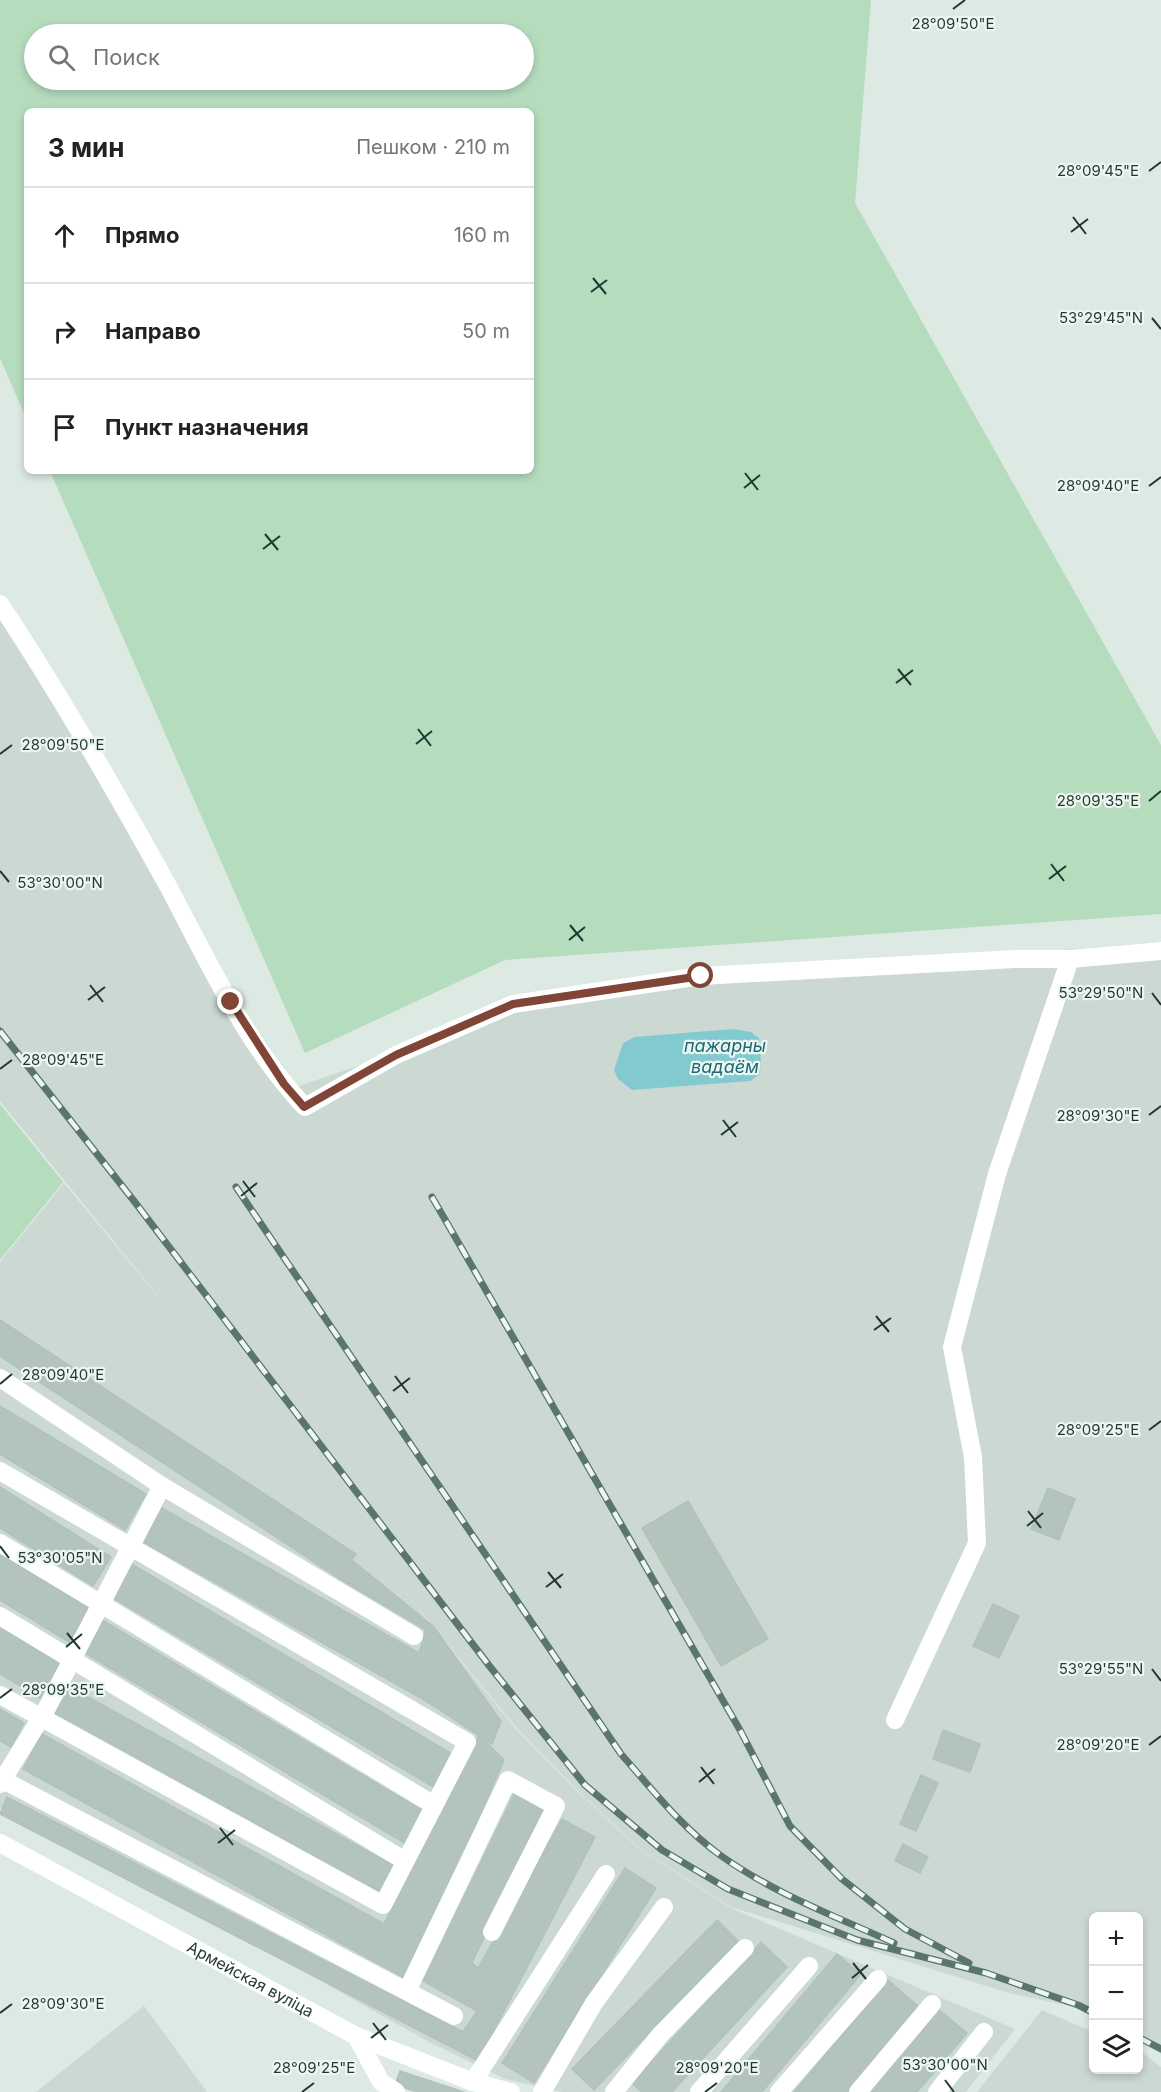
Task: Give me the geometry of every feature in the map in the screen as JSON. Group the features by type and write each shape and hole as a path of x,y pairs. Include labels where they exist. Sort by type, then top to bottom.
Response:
{"street":[{"path":"0,604 38,661 115,790 231,1002 284,1084 304,1107 396,1055 513,1004 701,976 1015,959 1070,959 1161,951"},
{"path":"895,1720 977,1542 973,1457 952,1347 997,1174 1070,959"},
{"path":"0,1378 162,1486 414,1636"},
{"path":"0,1472 466,1742 383,1905 0,1695"},
{"path":"162,1486 40,1718 7,1757 1,1782 454,2016"},
{"path":"0,1543 434,1804"},
{"path":"0,1616 405,1861"},
{"path":"407,1991 508,1780 556,1806 492,1932"},
{"name":"Армейская вуліца","path":"0,1843 356,2036 473,2082 511,2092"},
{"path":"473,2082 606,1874"},
{"path":"542,2092 594,2002 664,1907"},
{"path":"614,2092 660,2035 745,1948"},
{"path":"699,2092 809,1966"},
{"path":"779,2092 878,1979"},
{"path":"858,2092 932,2004"},
{"path":"937,2092 984,2032"},
{"path":"356,2036 381,2082 396,2092"}],"shaded area":[{"path":"0,595 119,791 241,1010 296,1087 529,1008 702,980 1161,942 1161,2054 1143,2043 1143,1912 1089,1912 1089,2012 1009,1993 731,1907 639,1848 575,1788 515,1726 351,1526 514,1727 574,1788 638,1848 731,1908 1015,2029 966,2092 562,2092 505,2079 429,2042 189,1907 76,1853 0,1808 0,1262 64,1183 189,1334 0,1101"},
{"path":"144,2006 207,2092 36,2092"},
{"path":"1042,2010 1089,2030 1089,2074 1143,2074 1143,2053 1161,2067 1161,2092 977,2092"}],"green space":[{"path":"0,0 871,0 855,203 1161,745 1161,914 505,960 305,1053 51,474 534,474 534,108 24,108 24,413 0,358"},
{"path":"0,1104 63,1182 0,1260"}],"water":[{"name":"пажарны вадаём","path":"733,1029 751,1032 759,1038 761,1063 759,1075 750,1081 632,1090 618,1079 614,1070 623,1043 635,1037"}],"building":[{"path":"0,1320 356,1554 352,1560 434,1627 501,1721 492,1744 426,1701 143,1542 162,1508 419,1653 426,1630 340,1579 0,1356"},
{"path":"0,1406 146,1494 125,1530 0,1454"},
{"path":"0,1487 111,1557 93,1586 0,1528"},
{"path":"1048,1488 1075,1499 1059,1540 1031,1529"},
{"path":"688,1501 768,1639 721,1666 642,1528"},
{"path":"0,1550 91,1606 69,1642 0,1600"},
{"path":"128,1562 454,1755 435,1788 108,1595"},
{"path":"993,1604 1019,1616 999,1658 973,1646"},
{"path":"102,1620 425,1812 406,1844 83,1652"},
{"path":"0,1628 60,1664 40,1698 0,1674"},
{"path":"70,1687 393,1865 379,1891 55,1713"},
{"path":"0,1709 24,1723 11,1747 0,1741"},
{"path":"943,1730 980,1744 970,1772 933,1759"},
{"path":"42,1734 384,1924 479,1735 504,1760 424,1945 406,1979 23,1769"},
{"path":"921,1775 938,1783 916,1831 900,1824"},
{"path":"517,1788 546,1807 472,1963 478,1968 562,1819 595,1837 478,2061 0,1814 7,1797 463,2032 477,2011 423,1981"},
{"path":"903,1844 928,1857 920,1873 895,1861"},
{"path":"625,1868 656,1888 534,2083 502,2063"},
{"path":"717,1920 738,1941 594,2090 572,2069"},
{"path":"761,1942 787,1967 672,2092 642,2092 632,2083"},
{"path":"837,1954 861,1974 762,2092 721,2092"},
{"path":"888,1980 919,2007 848,2092 794,2092"},
{"path":"938,2009 967,2033 917,2092 868,2092"},
{"path":"400,2071 464,2092 417,2092 395,2085"}],"railway":[{"path":"0,1031 134,1201 491,1668 585,1785 662,1850 728,1889 857,1940 986,1973 1089,2010"},
{"path":"236,1187 621,1754 692,1832 740,1869 805,1903 894,1943"},
{"path":"432,1197 740,1730 790,1826 842,1879 905,1929 969,1963"},
{"path":"1143,2040 1161,2049"}],"route":[{"path":"231,1002 284,1084 304,1107 396,1055 513,1004 701,976"}]}
